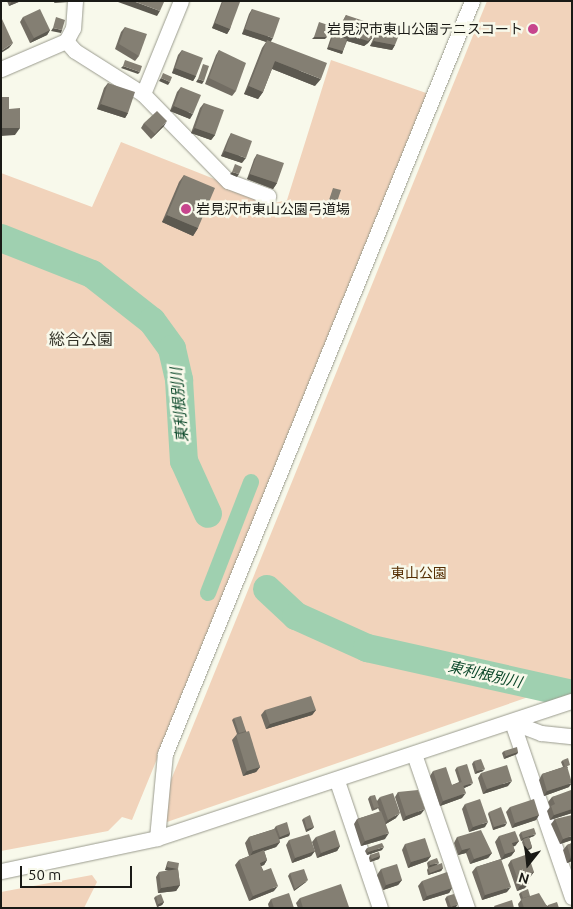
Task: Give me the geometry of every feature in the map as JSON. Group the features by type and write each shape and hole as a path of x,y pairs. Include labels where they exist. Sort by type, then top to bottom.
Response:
{"street":[{"path":"1,69 66,41 73,28 75,1"},
{"path":"143,94 181,1"},
{"path":"157,838 165,754 467,3"},
{"path":"66,41 143,94 228,181 268,196"},
{"path":"1,871 157,838 336,781 572,701"},
{"path":"512,722 542,733 572,736"},
{"path":"512,722 572,896"},
{"path":"414,754 467,908"},
{"path":"336,781 380,908"}],"green space":[{"name":"東山公園","path":"487,1 572,1 572,682 164,823 158,812"},
{"path":"331,60 429,94 132,820 122,817 108,831 1,851 1,173 92,207 121,142 275,203 287,200"},
{"path":"92,875 97,882 84,908 1,908 1,892"}],"building":[{"path":"133,1 163,1 164,2 160,11"},
{"path":"223,1 240,2 230,29 215,23"},
{"path":"40,9 50,30 34,38 23,17"},
{"path":"252,9 280,18 273,38 245,29"},
{"path":"346,15 373,24 372,38 368,41 338,32"},
{"path":"56,17 65,20 62,30 53,28"},
{"path":"1,19 13,43 1,51"},
{"path":"319,22 331,26 327,37 314,37"},
{"path":"125,27 147,34 139,56 119,44"},
{"path":"379,27 399,35 395,45 374,41"},
{"path":"333,35 347,39 343,51 329,47"},
{"path":"267,40 327,63 321,79 275,61 263,92 249,86"},
{"path":"182,50 203,58 196,76 175,68"},
{"path":"219,50 246,63 236,91 209,78"},
{"path":"125,60 142,66 140,72 123,66"},
{"path":"203,64 209,66 204,81 198,79"},
{"path":"163,73 172,77 170,82 161,78"},
{"path":"108,83 135,92 128,113 101,104"},
{"path":"181,87 201,95 193,114 174,106"},
{"path":"1,97 9,97 9,109 20,108 20,128 1,128"},
{"path":"204,103 224,110 215,135 195,128"},
{"path":"157,111 167,121 155,134 144,123"},
{"path":"231,133 252,141 246,158 225,151"},
{"path":"257,154 284,163 277,183 250,174"},
{"path":"235,164 242,167 239,174 232,172"},
{"name":"岩見沢市東山公園弓道場","path":"184,175 215,188 198,228 167,215"},
{"path":"333,188 341,190 337,202 329,200"},
{"path":"311,696 316,710 270,724 265,710"},
{"path":"241,716 246,731 239,733 234,718"},
{"path":"249,731 260,767 247,771 236,735"},
{"path":"517,747 518,752 506,756 504,751"},
{"path":"568,758 570,765 565,767 563,760"},
{"path":"481,759 485,769 477,771 474,761"},
{"path":"467,764 473,783 463,786 457,767"},
{"path":"507,765 512,781 487,789 481,773"},
{"path":"567,766 572,783 547,791 542,774"},
{"path":"446,767 452,785 462,782 466,793 443,801 433,771"},
{"path":"418,790 425,809 406,816 398,792"},
{"path":"571,790 572,809 554,815 551,806 555,804 552,797"},
{"path":"393,793 400,813 388,820 380,797"},
{"path":"375,795 379,807 374,808 370,796"},
{"path":"480,799 488,822 473,827 465,804"},
{"path":"534,799 539,815 515,823 510,807"},
{"path":"501,807 507,823 494,827 489,812"},
{"path":"381,811 389,833 365,841 357,819"},
{"path":"310,815 314,827 307,829 304,818"},
{"path":"572,815 572,836 563,839 555,819"},
{"path":"287,822 290,833 280,837 276,826"},
{"path":"534,828 536,834 523,838 521,832"},
{"path":"275,829 280,842 253,851 249,837"},
{"path":"335,830 340,846 321,853 316,837"},
{"path":"481,830 492,853 474,859 470,848 462,850 457,837"},
{"path":"515,831 519,841 512,843 515,851 505,854 499,836"},
{"path":"309,834 315,851 295,858 289,840"},
{"path":"529,837 532,847 527,849 523,839"},
{"path":"425,838 431,856 411,862 405,844"},
{"path":"382,843 384,847 368,852 367,848"},
{"path":"572,843 572,857 571,858 567,845"},
{"path":"264,850 267,860 260,863 263,871 271,868 278,886 253,896 239,860"},
{"path":"379,852 380,856 372,859 370,855"},
{"path":"528,854 534,872 526,874 529,883 520,886 511,860"},
{"path":"437,858 439,863 430,865 429,861"},
{"path":"501,859 511,887 485,895 476,867"},
{"path":"168,861 179,863 178,869 167,867"},
{"path":"442,863 443,868 430,873 428,868"},
{"path":"397,864 402,880 386,885 381,869"},
{"path":"178,869 180,885 161,888 159,872"},
{"path":"304,869 308,880 295,889 290,873"},
{"path":"447,872 452,888 427,896 422,881"},
{"path":"341,884 349,907 303,908 300,898"},
{"path":"528,889 530,896 523,898 521,892"},
{"path":"289,893 294,908 274,908 271,899"},
{"path":"539,893 548,908 524,908 521,899"},
{"path":"161,894 164,902 158,904 156,896"},
{"path":"454,894 458,904 451,907 447,896"},
{"path":"512,900 514,908 495,908 494,906"},
{"path":"557,902 559,908 549,908 548,905"}],"waterway":[{"name":"東利根別川","path":"1,238 92,274 152,321 172,349 179,380 184,461 208,514"},
{"name":"東利根別川","path":"208,593 251,482"},
{"name":"東利根別川","path":"267,589 296,616 367,648 572,694"}],"place":[{"name":"岩見沢市東山公園テニスコート","path":"533,29"},
{"name":"岩見沢市東山公園弓道場","path":"186,209"}],"district":[{"name":"総合公園","path":"81,339"}]}
